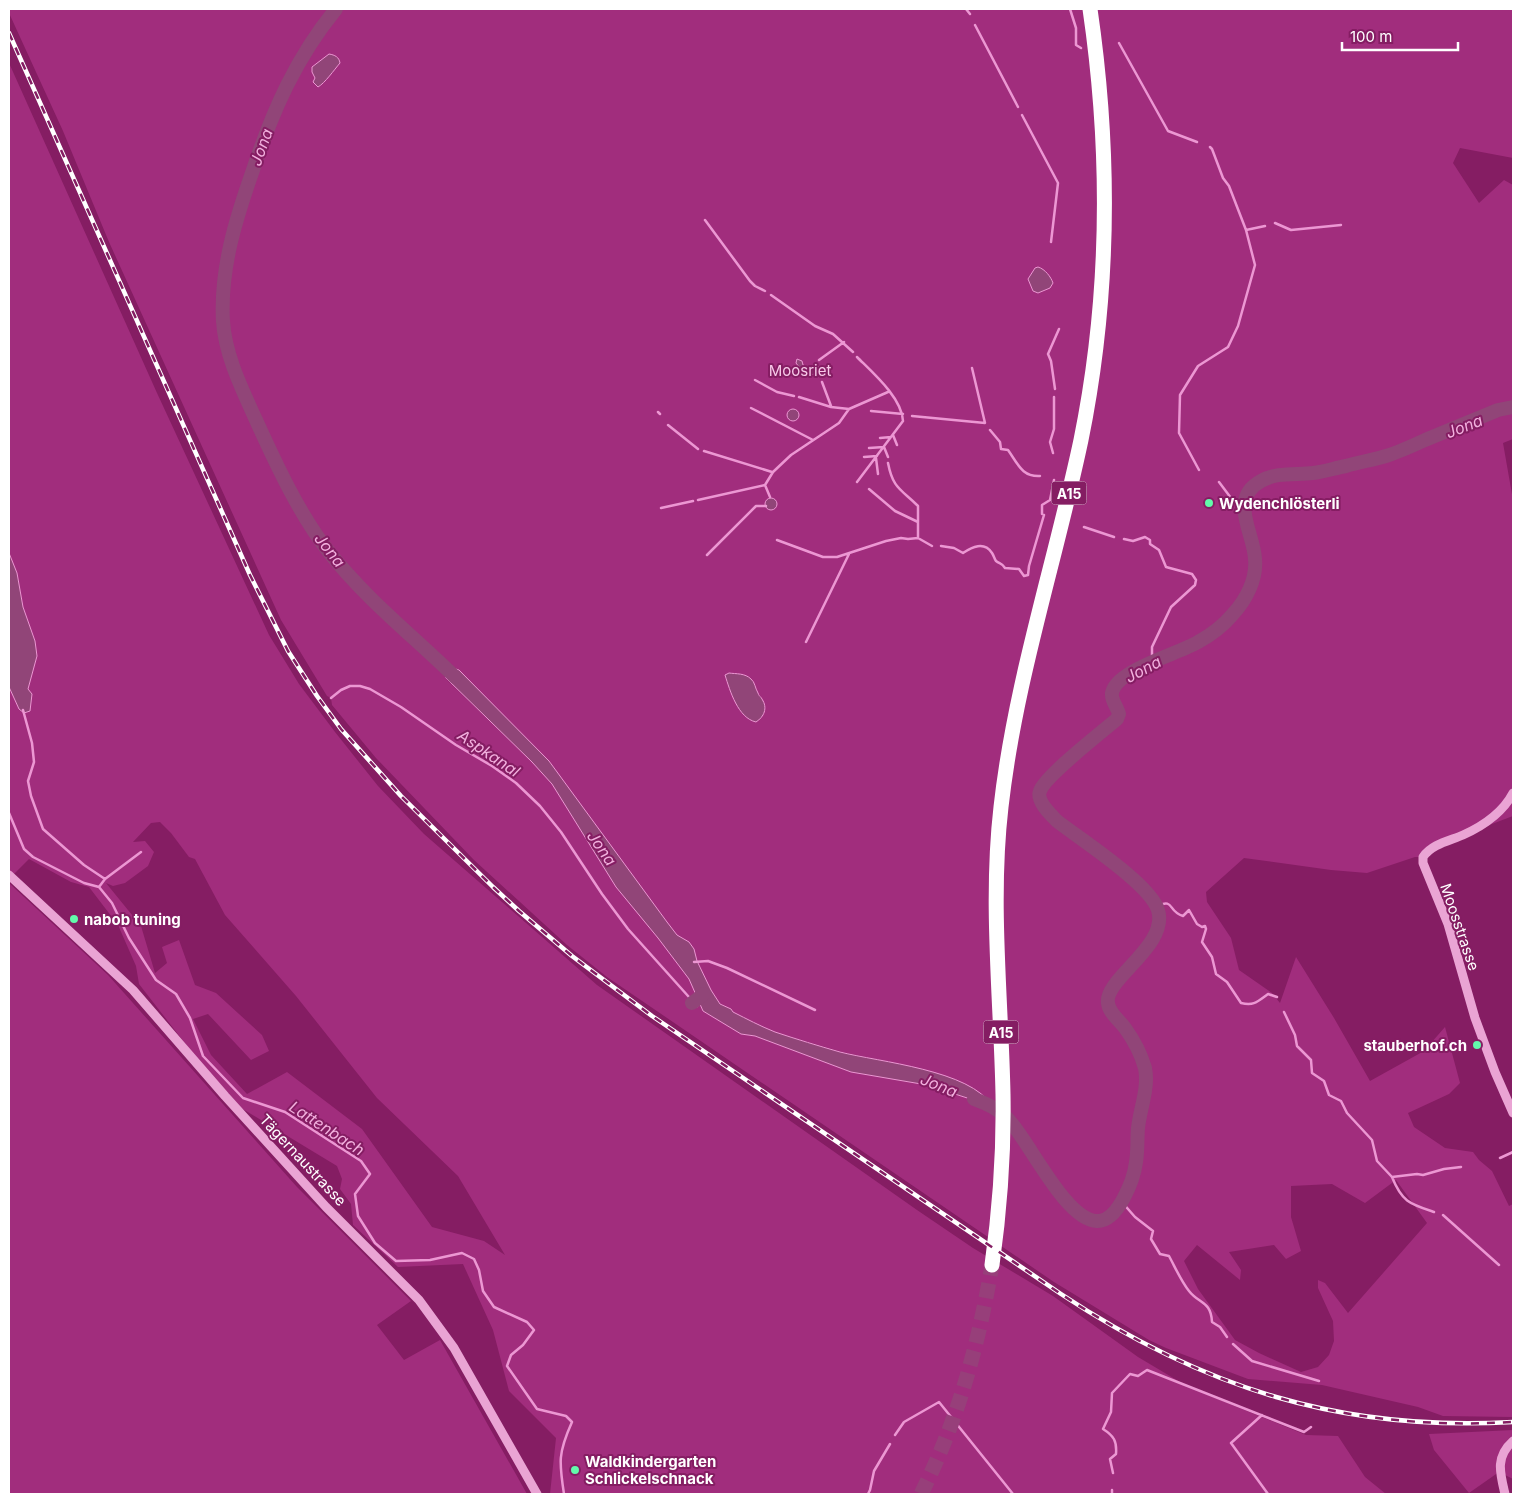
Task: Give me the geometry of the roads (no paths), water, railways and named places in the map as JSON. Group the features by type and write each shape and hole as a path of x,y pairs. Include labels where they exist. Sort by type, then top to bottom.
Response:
{"highway":[{"name":"A15","path":"992,1265 998,1224 1002,1157 1003,1091 997,889 1003,789 1009,746 1022,681 1064,514 1082,430 1095,354 1103,275 1106,206 1104,146 1100,86 1090,9"}],"street":[{"name":"Moosstrasse","path":"1513,793 1503,808 1480,826 1432,848 1423,857 1423,863 1453,940 1475,1018 1513,1113"},
{"name":"Tägernaustrasse","path":"9,875 133,990 225,1096 326,1207 419,1300 454,1348 537,1494"},
{"path":"1505,1494 1499,1472 1501,1457 1513,1441"}],"water":[{"path":"329,54 339,59 340,63 318,87 313,82 315,78 312,67"},
{"path":"1035,268 1043,269 1053,283 1050,288 1038,293 1033,291 1028,279"},
{"path":"797,359 802,361 803,365 808,368 815,365 818,366 818,373 806,376 796,363"},
{"path":"793,409 799,415 793,421 787,415"},
{"path":"769,498 773,498 777,504 773,510 769,510 765,506 765,502"},
{"path":"9,553 17,573 23,607 35,641 37,656 28,689 32,694 30,711 24,713 19,709 9,687"},
{"path":"442,665 459,670 549,761 677,935 689,942 694,949 697,961 720,1004 775,1032 840,1052 923,1069 945,1076 965,1084 981,1094 992,1106 927,1085 851,1072 755,1036 741,1034 703,1011 689,979 616,887 552,784 446,678"},
{"path":"729,673 746,676 753,682 765,706 763,715 756,722 744,715 736,703 725,675"}],"waterway":[{"name":"Jona","path":"336,9 309,46 287,85 269,126 247,188 235,225 224,282 224,334 235,372 263,436 289,488 318,538 358,586 455,677"},
{"path":"966,9 970,14"},
{"path":"1070,9 1076,28 1076,45 1081,48"},
{"path":"975,25 1018,107"},
{"path":"1119,43 1168,131 1197,142"},
{"path":"1022,115 1058,183 1051,242"},
{"path":"1199,470 1179,433 1180,395 1198,366 1228,347 1238,326 1255,265 1246,230 1229,186 1223,178 1210,147"},
{"path":"705,220 750,281 765,291"},
{"path":"1275,223 1291,230 1341,225"},
{"path":"1246,230 1265,226"},
{"path":"771,295 815,326 833,334 853,352"},
{"path":"1055,389 1051,361 1048,354 1059,329"},
{"path":"819,360 844,342"},
{"path":"857,357 892,395 898,404 903,421 857,482"},
{"path":"912,416 985,423 972,368"},
{"path":"755,380 777,392 794,396"},
{"path":"822,382 831,406"},
{"path":"698,500 765,485 773,472 791,455 839,423 849,409 888,392"},
{"path":"799,397 831,407 849,409"},
{"path":"1053,453 1050,442 1054,429 1054,397"},
{"name":"Jona","path":"974,1099 992,1107 1007,1118 1060,1194 1073,1208 1085,1217 1097,1221 1112,1215 1124,1198 1135,1169 1138,1128 1146,1076 1145,1068 1131,1037 1109,1007 1109,994 1116,983 1146,949 1154,936 1159,923 1158,910 1152,899 1129,875 1057,821 1048,812 1040,799 1040,791 1052,775 1117,719 1119,714 1113,701 1112,693 1116,685 1124,677 1149,663 1189,647 1208,636 1217,630 1238,608 1250,589 1255,567 1254,549 1244,507 1246,497 1251,488 1273,476 1321,472 1386,456 1498,410 1513,407"},
{"path":"751,408 813,440"},
{"path":"871,411 903,414"},
{"path":"668,425 698,449"},
{"path":"990,430 1000,442 1001,449 1008,450 1021,469 1034,476 1040,476"},
{"path":"893,435 897,445"},
{"path":"880,438 891,437"},
{"path":"869,448 884,447 888,457"},
{"path":"704,451 772,472"},
{"path":"864,457 877,456"},
{"path":"876,458 878,474"},
{"path":"888,463 895,484 918,506 918,537"},
{"path":"1044,515 1042,514 1042,505 1050,500 1054,480"},
{"path":"1219,482 1243,514"},
{"path":"765,485 770,497"},
{"path":"869,489 895,511 918,522"},
{"path":"661,508 693,501"},
{"path":"707,555 756,506 766,506"},
{"path":"941,546 954,548 963,553 974,547 982,546 989,549 996,561 1005,568 1019,569 1024,576 1028,575 1044,515"},
{"path":"1084,527 1114,537"},
{"path":"1124,539 1133,541 1145,537 1150,540 1150,544 1159,550 1166,567 1192,574 1196,580 1195,585 1171,607 1152,647 1152,663"},
{"path":"777,540 823,557 837,557 901,538 918,538 932,546"},
{"path":"806,642 849,554"},
{"name":"Aspkanal","path":"331,698 350,686 370,689 401,707 516,783 540,806 561,832 602,894 628,929 697,1006"},
{"path":"23,710 32,743 34,762 28,781 31,796 43,829 84,865 105,879"},
{"name":"Lattenbach","path":"9,813 24,849 33,857 84,883 99,887 112,903 129,938 156,980 176,994 190,1018 203,1056 243,1098 285,1112 361,1161 370,1174 355,1194 358,1216 375,1243 396,1261 430,1260 462,1253 474,1259 479,1270 483,1291 494,1307 527,1322 534,1330 523,1345 511,1355 507,1366 537,1409 566,1416 572,1422 564,1442 561,1458 564,1494"},
{"path":"99,887 105,879 141,852"},
{"path":"1157,906 1169,904 1178,914 1183,916 1189,910 1197,924 1202,927 1205,926 1206,929 1202,942 1212,957 1216,974 1227,982 1241,1003 1255,1003 1268,994 1277,997"},
{"path":"694,962 708,961 727,968 815,1010"},
{"path":"692,1003 704,994"},
{"path":"1284,1012 1295,1035 1297,1046 1311,1060 1312,1073 1324,1081 1329,1095 1341,1101 1347,1113 1372,1140 1377,1161 1392,1177 1423,1175 1444,1169 1461,1167"},
{"path":"1500,1158 1513,1152"},
{"path":"1392,1177 1403,1197 1419,1207 1434,1212"},
{"path":"1121,1201 1135,1217 1153,1231 1151,1239 1160,1254 1169,1256 1186,1287 1207,1306 1212,1322 1220,1327 1227,1337"},
{"path":"1443,1215 1499,1265"},
{"path":"1233,1344 1252,1361 1319,1381"},
{"path":"1113,1473 1110,1459 1116,1454 1116,1446 1110,1434 1103,1429 1111,1412 1112,1393 1130,1374 1138,1376 1147,1370 1304,1432 1311,1427"},
{"path":"895,1435 904,1422 939,1402 1013,1494"},
{"path":"1262,1415 1231,1443 1268,1494"},
{"path":"868,1494 874,1471 890,1444"}],"tunnel":[{"path":"921,1494 946,1439 965,1382 980,1325 992,1265"}],"railway":[{"path":"9,33 250,575 288,651 341,729 401,796 493,887 572,956 652,1016 1061,1294 1114,1327 1167,1355 1221,1378 1276,1397 1332,1411 1390,1419 1450,1423 1513,1422"}],"place":[{"name":"Wydenchlösterli","path":"1209,503"},
{"name":"nabob tuning","path":"74,919"},
{"name":"stauberhof.ch","path":"1477,1045"},
{"name":"Waldkindergarten Schlickelschnack","path":"575,1470"}],"park label":[{"name":"Moosriet","path":"800,370"}]}
